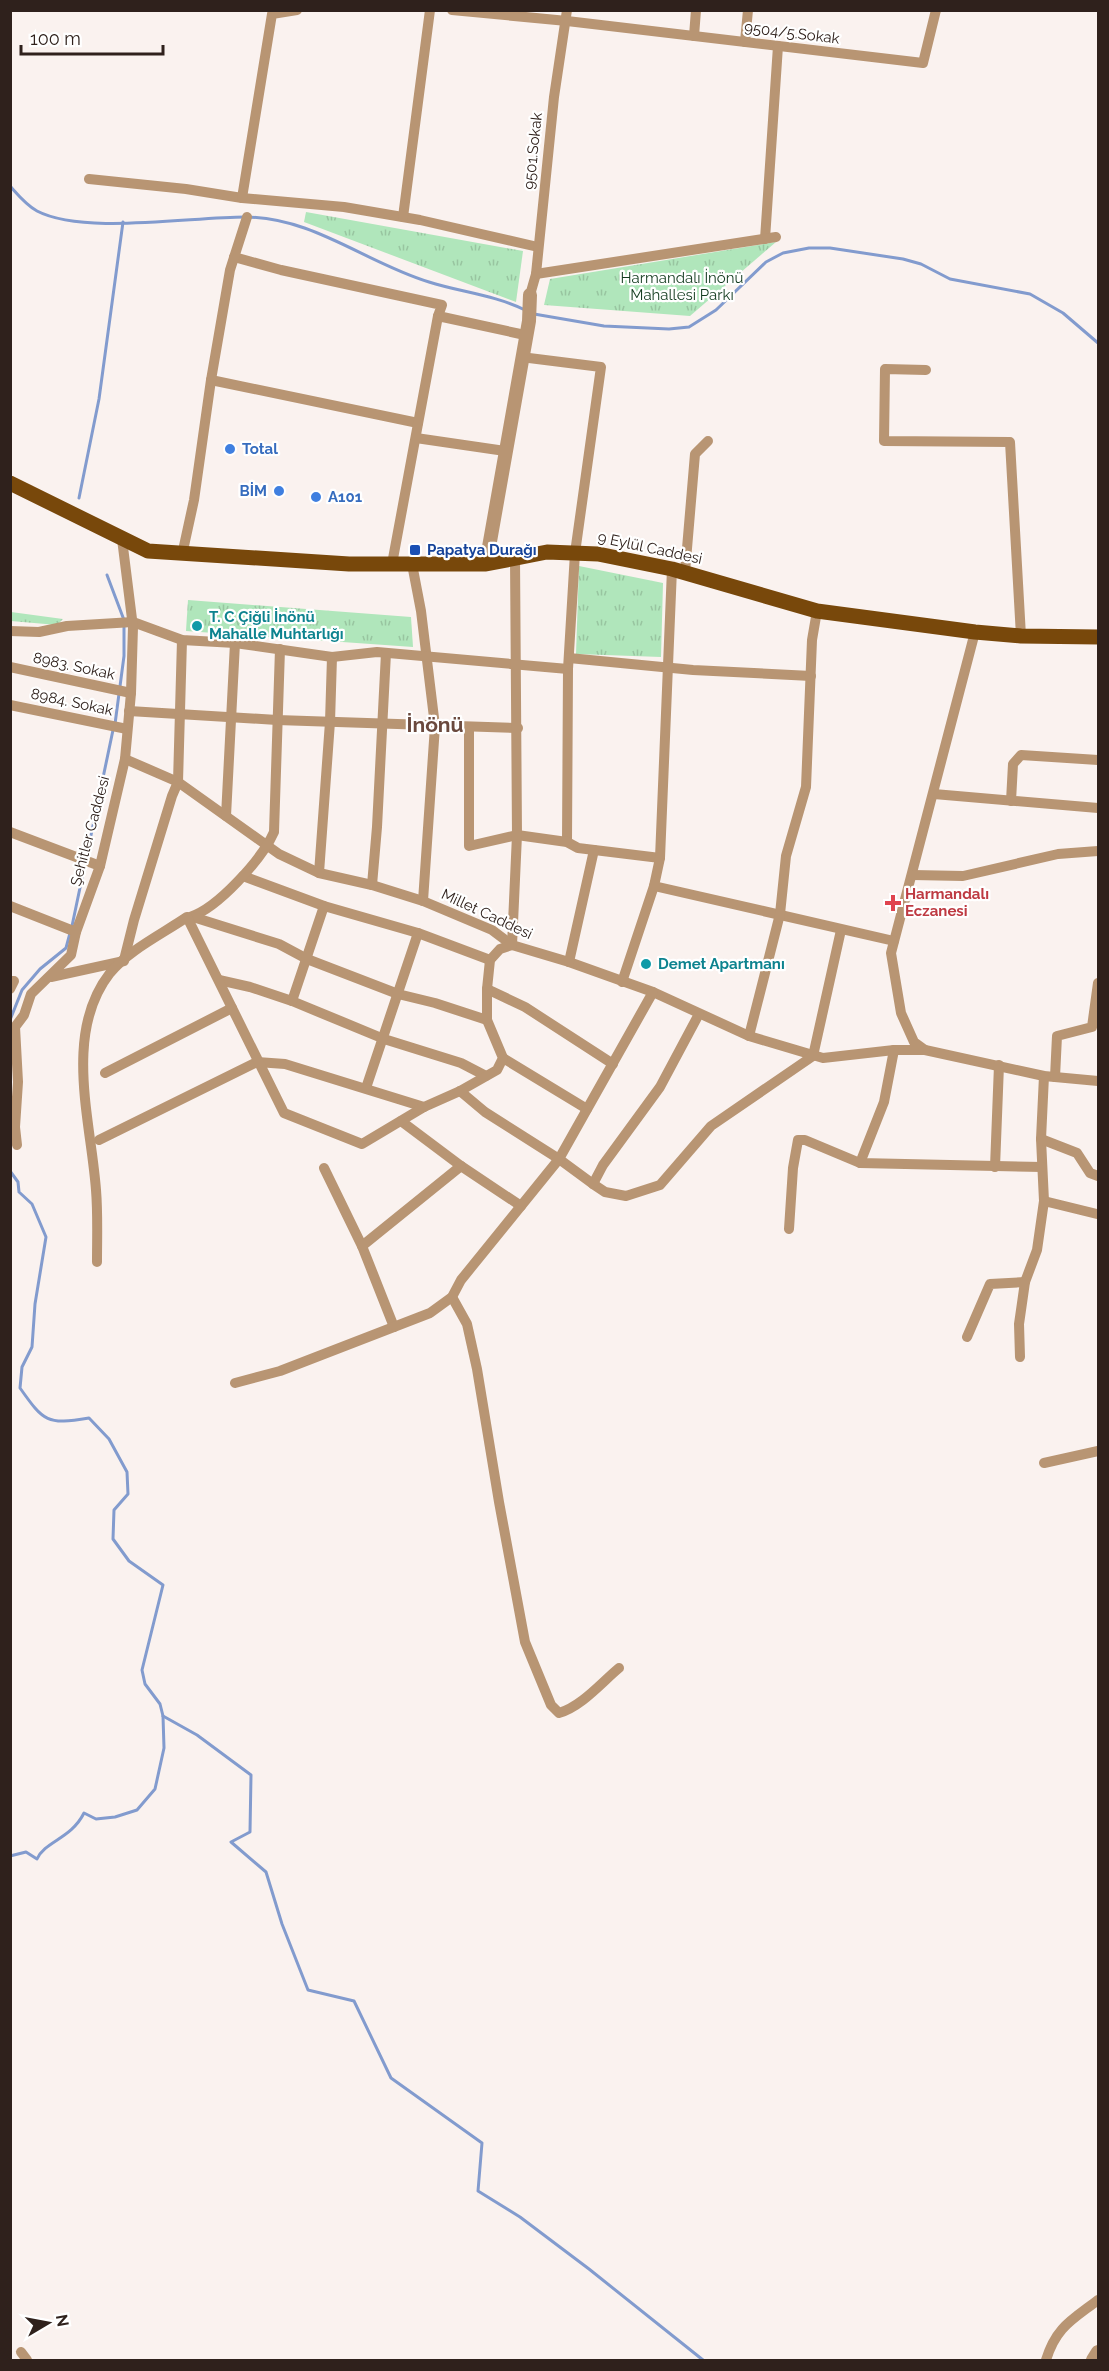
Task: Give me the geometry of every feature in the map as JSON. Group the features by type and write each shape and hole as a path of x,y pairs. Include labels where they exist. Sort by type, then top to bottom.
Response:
{"main road":[{"name":"9 Eylül Caddesi","path":"10,483 148,551 349,564 486,564 547,552 598,554 678,571 817,611 975,632 1020,636 1098,637"}],"street":[{"path":"242,198 272,14 297,10"},
{"path":"404,217 430,10"},
{"name":"9504/5.Sokak","path":"452,10 567,16 694,36 923,63 936,10"},
{"path":"694,36 696,10"},
{"path":"745,42 747,10"},
{"name":"9501.Sokak","path":"530,296 536,274 554,98 567,16"},
{"path":"536,274 770,238 778,46"},
{"path":"89,179 186,189 242,198 344,207 404,217 538,247"},
{"path":"182,555 194,500 211,380 234,257 247,217"},
{"path":"234,257 281,270 442,305 438,316 393,564"},
{"path":"486,564 529,321 530,296"},
{"path":"438,316 525,335"},
{"path":"521,357 602,367 575,553 568,663 567,842"},
{"path":"926,370 885,369 884,441 1010,442 1020,636"},
{"path":"211,380 418,423"},
{"path":"416,438 506,451"},
{"path":"622,982 654,886 660,858 668,666 678,571 696,454 708,441"},
{"name":"Şehitler Caddesi","path":"17,1145 15,1127 18,1082 12,1051 15,1027 24,1015 31,994 71,955 72,930 100,866 125,759 124,728 129,711 128,692 133,622 122,539"},
{"path":"515,558 515,664 518,728 517,835 512,945 500,949 490,960 487,1020 503,1058 587,1109"},
{"path":"412,564 435,726 423,901"},
{"path":"749,1036 780,914 786,856 806,787 812,640 817,611"},
{"path":"10,632 39,632 67,626 133,622 182,640 236,643 332,657 386,653 515,664 668,666 703,671 811,676"},
{"path":"924,1050 914,1042 901,1013 891,954 975,632"},
{"path":"124,960 134,920 178,782 182,640"},
{"path":"226,816 236,643"},
{"path":"97,1262 96,1190 86,1108 84,1029 98,990 111,972 124,960 231,890 268,847 274,832 280,649"},
{"path":"372,885 386,653"},
{"path":"319,873 330,722 332,657"},
{"name":"8983. Sokak","path":"10,667 128,692"},
{"name":"8984. Sokak","path":"10,705 124,728"},
{"path":"129,711 180,712 277,720 518,728"},
{"path":"469,728 469,846 517,835 567,842 578,848 660,858"},
{"path":"1011,801 1013,764 1021,755 1098,760"},
{"name":"Millet Caddesi","path":"125,759 178,782 268,847 319,873 372,885 423,901 492,930 512,945 569,962 653,992 749,1036 823,1058 850,1057 894,1050 924,1050 1044,1076 1098,1081"},
{"path":"934,794 1098,808"},
{"path":"10,832 100,866"},
{"path":"569,962 594,850"},
{"path":"913,876 963,876 1058,854 1098,851"},
{"path":"243,876 324,906 418,933 490,960"},
{"path":"654,886 894,941"},
{"path":"10,906 72,930"},
{"path":"292,1001 324,906"},
{"path":"190,917 279,944 307,959 398,994 487,1020"},
{"path":"190,917 257,1062 284,1113 362,1144 424,1107 460,1091 497,1070 503,1058"},
{"path":"460,1091 517,1134 559,1159 605,1192 626,1196 660,1185 711,1126 813,1056 841,930"},
{"path":"366,1088 418,933"},
{"path":"51,977 124,960"},
{"path":"10,981 14,981 10,989"},
{"path":"219,981 250,987 292,1001 384,1039 461,1063 486,1076"},
{"path":"1055,1077 1057,1036 1092,1027 1098,983"},
{"path":"487,989 525,1007 613,1064"},
{"path":"235,1383 280,1371 430,1313 452,1296 461,1280 559,1159 653,992"},
{"path":"105,1073 232,1008"},
{"path":"593,1184 603,1165 660,1087 699,1014"},
{"path":"860,1163 884,1102 894,1050"},
{"path":"99,1140 257,1062 285,1064 424,1107"},
{"path":"995,1167 999,1065"},
{"path":"1020,1357 1019,1324 1025,1282 1036,1250 1044,1201 1041,1139 1044,1076"},
{"path":"401,1121 461,1166 521,1206"},
{"path":"1041,1139 1077,1153 1090,1173 1098,1176"},
{"path":"789,1229 793,1168 798,1140 805,1140 860,1163 1042,1167"},
{"path":"362,1246 384,1231 461,1166"},
{"path":"324,1168 362,1246 394,1327"},
{"path":"1044,1201 1097,1214"},
{"path":"967,1337 990,1284 1025,1282"},
{"path":"452,1296 467,1324 477,1369 525,1642 551,1704 559,1713 565,1711 581,1701 619,1668"},
{"path":"1044,1463 1098,1451"},
{"path":"1046,2361 1051,2343 1060,2329 1098,2300"},
{"path":"1093,2361 1098,2352"}],"green space":[{"path":"306,212 523,251 516,302 304,222"},
{"name":"Harmandalı İnönü Mahallesi Parkı","path":"776,242 690,316 544,305 550,279"},
{"path":"579,566 663,583 661,657 576,654"},
{"path":"188,600 411,617 413,647 186,631"},
{"path":"11,612 63,619 57,625 11,621"}],"waterway":[{"path":"10,186 37,211 57,218 81,222 138,223 245,217 294,224 339,242 406,274 490,297 525,310"},
{"path":"79,498 99,399 123,222"},
{"path":"534,314 604,326 669,329 689,327 716,310 766,262 783,253 809,248 830,248 903,259 921,264 950,279 1030,294 1063,313 1098,343"},
{"path":"107,575 124,620"},
{"path":"115,724 124,656 124,626"},
{"path":"72,926 113,730"},
{"path":"10,1020 22,990 40,969 66,948 70,933"},
{"path":"10,1171 18,1182 19,1192 32,1204 46,1237 35,1304 32,1347 22,1367 20,1388 35,1408 48,1418 55,1421 89,1418 109,1439 127,1472 128,1494 114,1510 113,1539 129,1561 163,1585 142,1670 145,1684 160,1704 163,1716 164,1748 155,1789 137,1810 115,1817 96,1819 84,1813 72,1829 46,1848 37,1859 26,1852 10,1856"},
{"path":"163,1716 197,1735 251,1775 250,1832 231,1842 266,1872 282,1924 308,1990 354,2001 391,2078 482,2143 478,2191 520,2217 703,2360"}],"place":[{"name":"Total","path":"230,449"},
{"name":"BİM","path":"279,491"},
{"name":"A101","path":"316,497"},
{"name":"Papatya Durağı","path":"415,550"},
{"name":"T. C Çiğli İnönü Mahalle Muhtarlığı","path":"197,626"},
{"name":"Harmandalı Eczanesi","path":"893,903"},
{"name":"Demet Apartmanı","path":"646,964"}],"district":[{"name":"İnönü","path":"435,724"}]}
